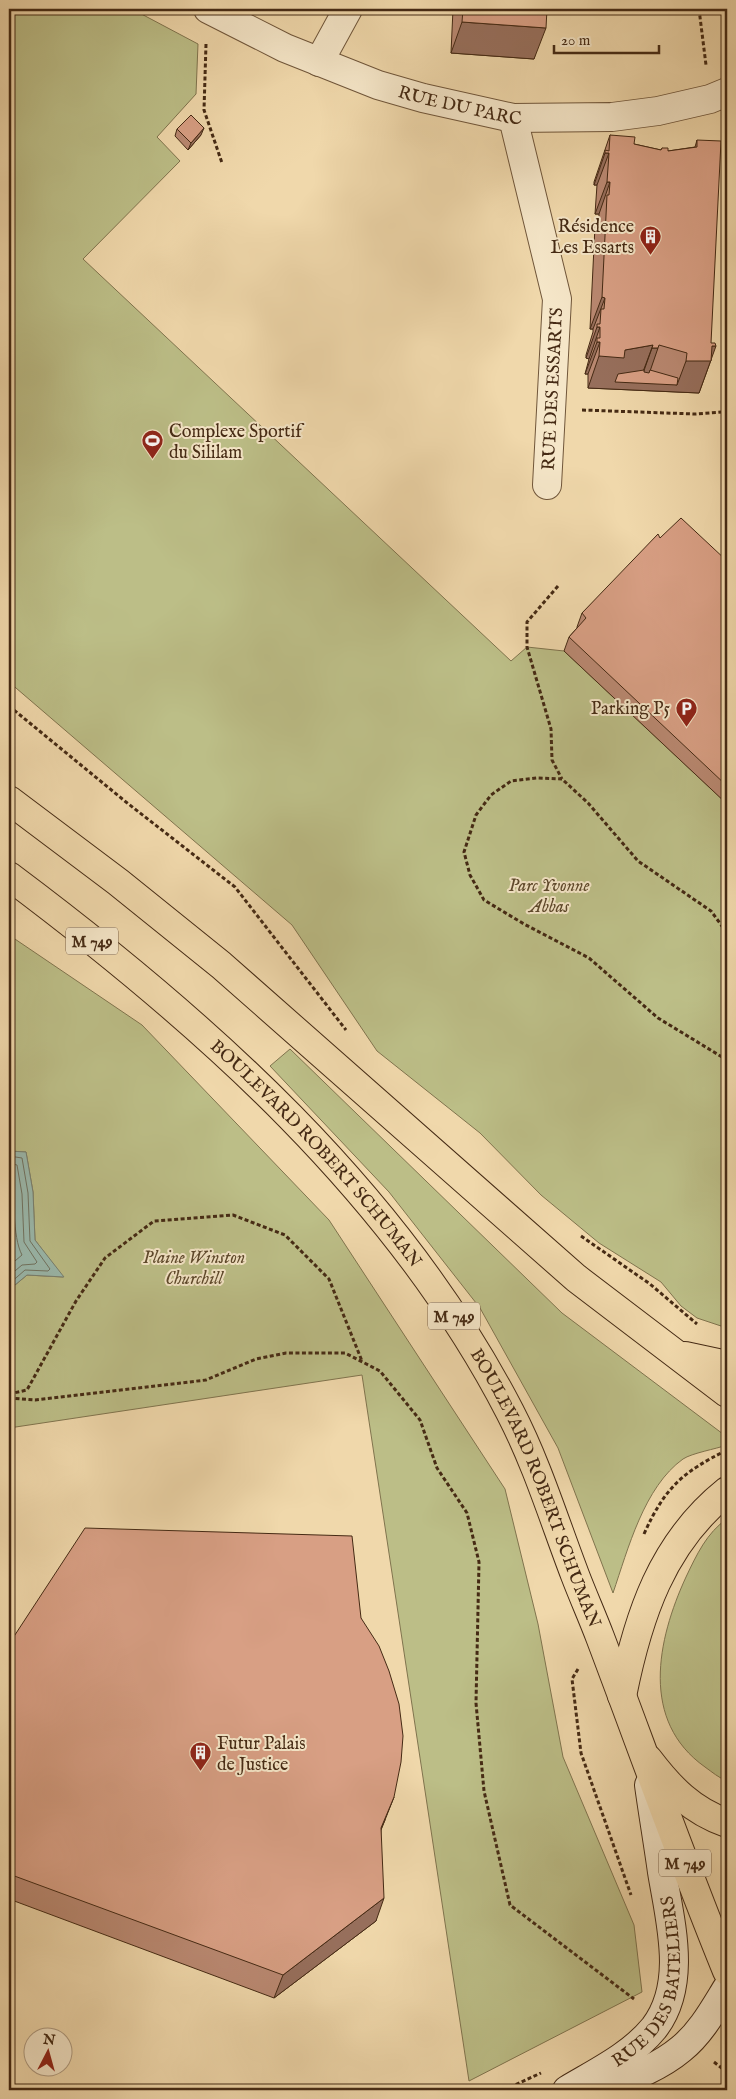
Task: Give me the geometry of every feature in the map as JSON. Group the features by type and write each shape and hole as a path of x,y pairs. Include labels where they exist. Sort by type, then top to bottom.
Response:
{"main road":[{"path":"9,800 132,893 221,965 576,1278 727,1393"},
{"name":"BOULEVARD ROBERT SCHUMAN","path":"9,876 174,1009 292,1118 396,1235 438,1291 478,1354 531,1457 727,1970"},
{"path":"674,1353 727,1365"},
{"path":"622,1696 637,1632 654,1587 670,1555 688,1529 708,1507 727,1491"},
{"path":"644,1754 665,1782 686,1802 727,1823"}],"street":[{"name":"RUE DU PARC","path":"208,9 285,48 378,85 423,98 513,118 612,117 658,111 719,96"},
{"path":"318,62 348,9"},
{"name":"RUE DES ESSARTS","path":"513,118 557,299 547,485"},
{"name":"RUE DES BATELIERS","path":"567,2090 616,2061 640,2043 660,2018 670,1990 673,1975 673,1938 644,1754"},
{"name":"RUE DES BATELIERS","path":"599,2090 660,2064 681,2049 702,2027 727,1988"}],"path":[{"path":"699,9 719,96"},
{"path":"206,36 204,110 222,163"},
{"path":"551,410 695,414 727,410"},
{"path":"558,586 527,622 527,647 551,729 552,760 562,779 588,803 638,862 711,911 727,933"},
{"path":"9,706 235,887 348,1033"},
{"path":"562,779 537,778 511,781 491,795 476,815 464,852 470,875 484,900 524,924 589,958 658,1018 727,1060"},
{"path":"9,1396 27,1390 76,1301 105,1258 154,1221 233,1215 285,1235 329,1278 362,1362"},
{"path":"574,1231 650,1284 702,1327"},
{"path":"9,1396 35,1400 206,1380 256,1359 286,1353 345,1353 380,1371 420,1420 437,1468 467,1512 479,1562 476,1703 484,1791 510,1905 637,2001"},
{"path":"725,2090 723,2069 727,2065"}],"green space":[{"name":"Parc Yvonne Abbas","path":"9,9 132,9 198,44 196,94 157,137 180,161 83,259 511,661 527,647 564,651 727,804 727,1328 697,1318 681,1306 661,1282 599,1243 541,1195 480,1133 377,1051 292,925 9,682"},
{"name":"Plaine Winston Churchill","path":"9,935 142,1025 329,1220 505,1489 538,1624 563,1757 634,1925 642,1992 469,2081 362,1375 9,1428 9,1290 27,1275 63,1277 35,1240 33,1192 26,1152 9,1151"},
{"path":"290,1049 562,1313 727,1437 727,1445 683,1459 669,1471 658,1486 648,1502 631,1539 613,1593 558,1448 480,1308 389,1192 270,1066"},
{"path":"727,1519 727,1781 718,1777 684,1748 671,1727 663,1703 660,1678 662,1653 668,1627 686,1577 708,1538"}],"water":[{"path":"9,1151 26,1152 33,1192 35,1240 64,1277 27,1275 9,1290"}],"building":[{"path":"463,9 547,9 546,28 462,22"},
{"path":"191,115 204,128 191,143 177,129"},
{"name":"Résidence Les Essarts","path":"610,135 635,137 634,144 661,150 662,148 668,148 668,151 697,147 697,140 721,141 711,343 715,343 716,346 712,346 711,361 686,361 687,353 659,345 658,348 652,348 653,345 625,350 624,358 599,356 600,342 597,342 597,338 600,338 600,327 597,327 597,324 600,324 601,309 604,309 605,298 602,297 607,195 609,195 610,182 607,182 609,153 605,153 605,150 609,151"},
{"path":"644,370 644,372 649,373 650,370 678,378 677,385 615,382 618,374"},
{"name":"Parking P5","path":"681,518 727,561 727,786 569,637 586,618 582,613 658,534 660,538"},
{"name":"Futur Palais de Justice","path":"85,1528 352,1536 361,1618 379,1646 389,1671 399,1704 403,1736 401,1762 394,1797 381,1828 384,1898 283,1975 9,1874 9,1644"}],"place":[{"name":"Résidence Les Essarts","path":"650,255"},
{"name":"Complexe Sportif du Sililam","path":"153,460"},
{"name":"Parking P5","path":"686,727"},
{"name":"Futur Palais de Justice","path":"201,1772"}]}
